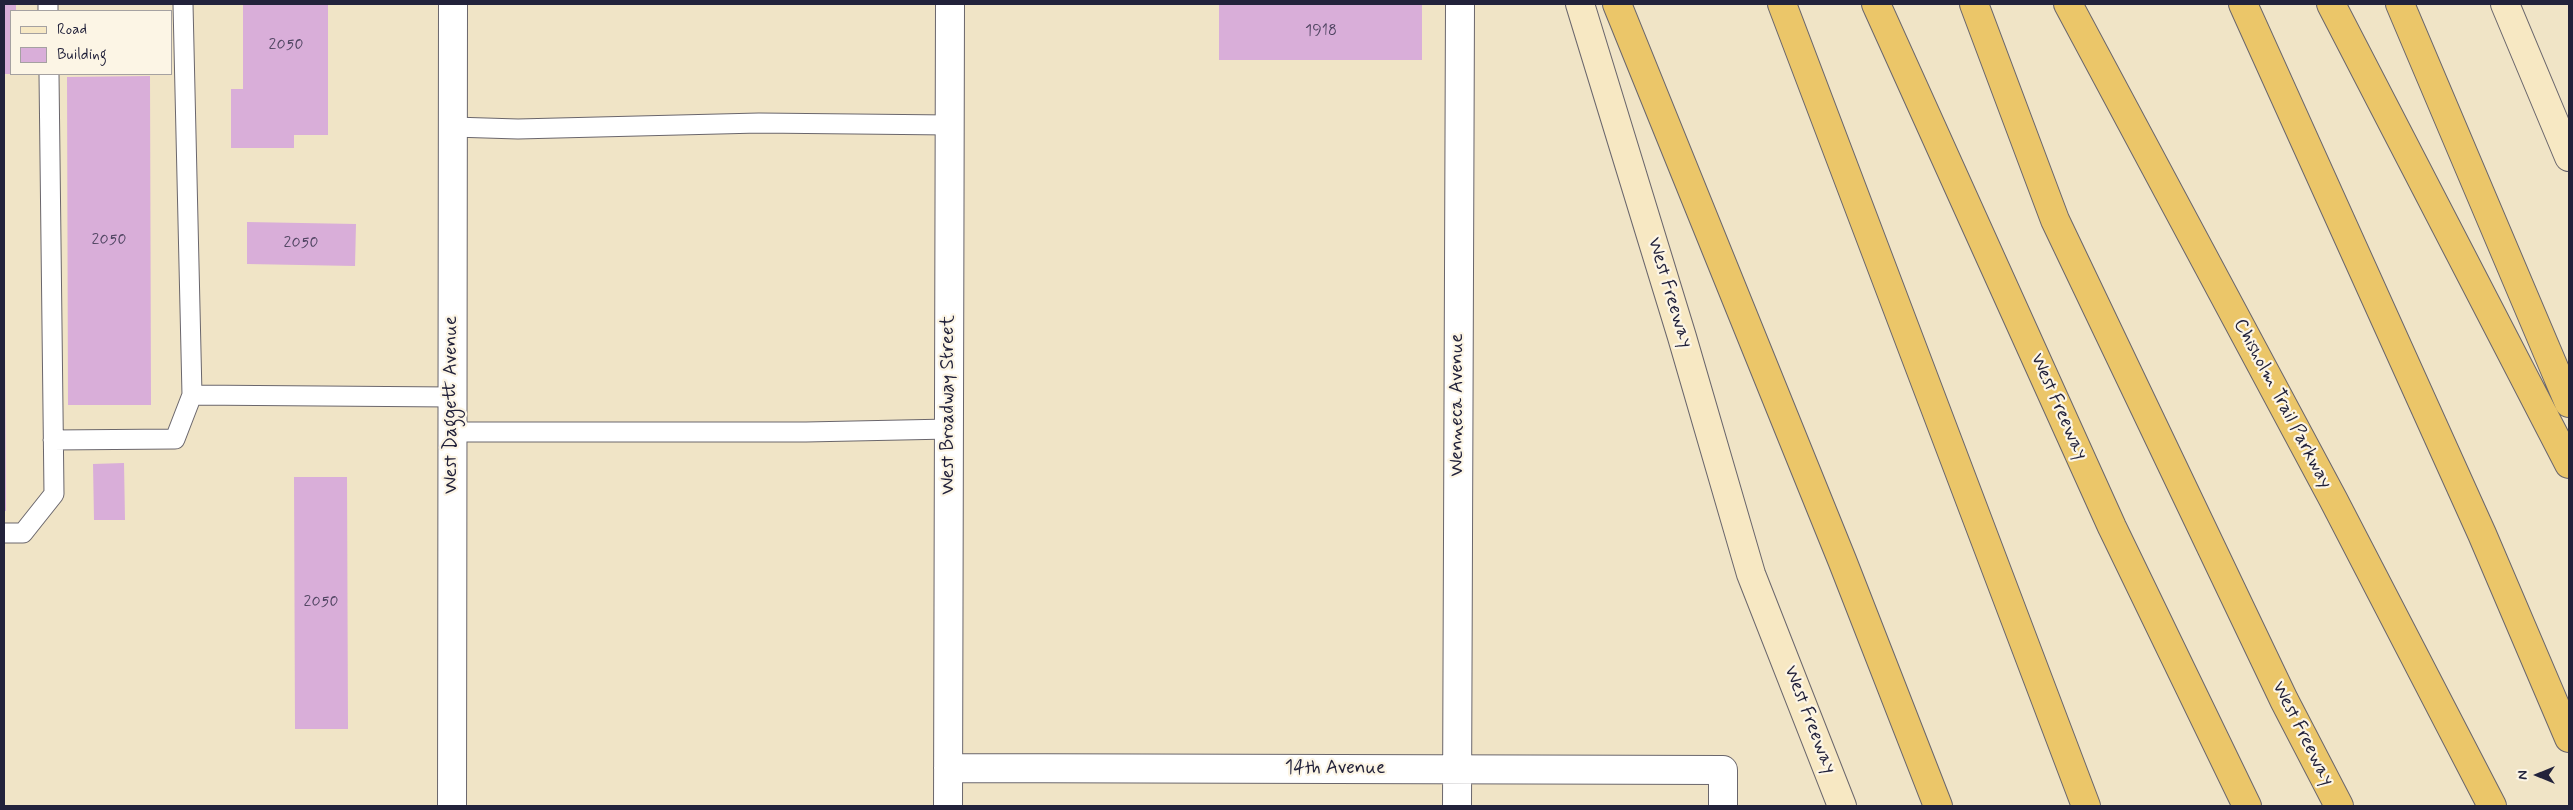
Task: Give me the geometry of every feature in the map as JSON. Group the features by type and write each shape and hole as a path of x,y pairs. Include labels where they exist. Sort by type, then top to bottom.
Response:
{"highway":[{"path":"1617,4 1842,560 1938,806"},
{"path":"1782,4 2086,806"},
{"name":"West Freeway","path":"1876,4 2112,527 2247,806"},
{"name":"West Freeway","path":"1974,4 2056,220 2284,700 2339,806"},
{"name":"Chisholm Trail Parkway","path":"2068,4 2333,499 2492,806"},
{"path":"2243,4 2482,534 2569,738"},
{"path":"2331,4 2569,464"},
{"path":"2400,4 2460,150 2569,403"}],"main road":[{"name":"West Freeway","path":"1580,4 1682,337 1751,574 1842,806"},
{"path":"2505,4 2569,158"}],"street":[{"name":"West Daggett Avenue","path":"452,806 453,432 451,397 454,127 453,4"},
{"name":"West Broadway Street","path":"948,806 950,4"},
{"name":"Wenneca Avenue","path":"1457,806 1460,4"},
{"name":"14th Avenue","path":"948,768 1723,770 1723,806"}],"lane":[{"path":"53,440 175,439 192,395 183,4"},
{"path":"4,533 23,533 54,494 49,75"},
{"path":"454,127 518,129 759,123 950,125"},
{"path":"192,395 451,397"},
{"path":"453,432 806,432 949,429"}],"building":[{"path":"4,4 16,4 16,10 10,10 10,74 4,74"},
{"path":"243,4 328,4 328,135 294,135 294,148 231,148 231,89 243,89"},
{"path":"1219,4 1422,4 1422,60 1219,60"},
{"path":"150,76 151,405 68,405 67,77"},
{"path":"247,222 356,224 355,266 247,264"},
{"path":"5,353 6,511 4,511"},
{"path":"124,463 125,520 94,520 93,464"},
{"path":"294,477 347,477 348,729 295,729"}]}
